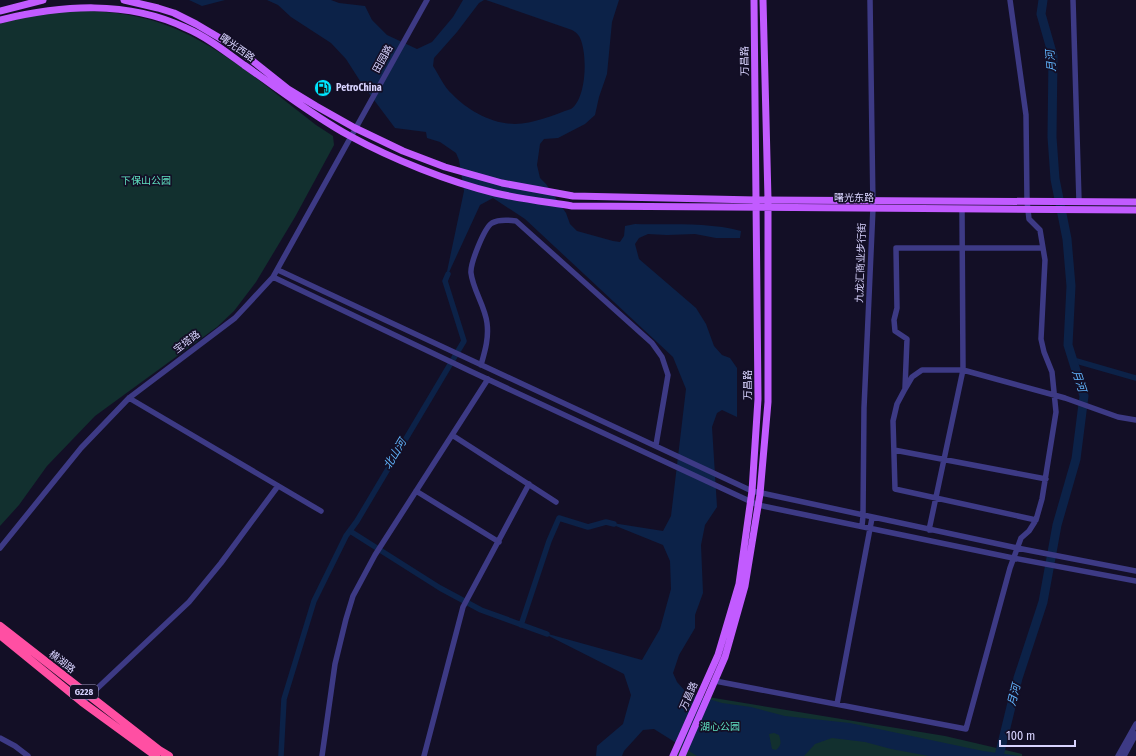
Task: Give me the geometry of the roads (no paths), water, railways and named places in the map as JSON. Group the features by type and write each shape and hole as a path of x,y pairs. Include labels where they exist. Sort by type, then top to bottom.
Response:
{"highway":[{"name":"横湖路","path":"0,626 159,750 169,756"},
{"name":"横湖路","path":"0,635 82,702 156,756"}],"main road":[{"path":"0,11 43,0"},
{"name":"曙光西路","path":"124,0 163,9 196,24 236,47 288,88 316,106 355,128 403,151 445,167 502,183 573,196"},
{"name":"万昌路","path":"673,756 718,655 739,584 752,491 758,399 754,0"},
{"name":"万昌路","path":"683,753 725,658 745,586 760,494 768,402 768,199 763,0"},
{"name":"曙光西路","path":"0,20 28,13 68,8 129,10 153,15 186,28 210,41 308,110 350,136 393,157 441,176 494,192 572,206"},
{"name":"曙光东路","path":"573,196 756,200 1136,202"},
{"name":"曙光东路","path":"572,206 1136,210"}],"street":[{"name":"田园路","path":"355,128 427,0"},
{"name":"九龙汇商业步行街","path":"862,526 864,408 872,208 870,0"},
{"path":"715,681 966,729 1013,558 1021,538 1029,531 1036,520 1042,499 1056,412 1052,372 1044,352 1041,339 1045,260 1040,230 1030,219 1028,210 1026,115 1010,0"},
{"path":"1073,0 1079,202"},
{"name":"宝塔路","path":"0,548 81,448 129,398 235,318 273,277 355,128"},
{"path":"929,530 963,370 962,209"},
{"path":"481,365 488,333 487,320 470,272 474,256 486,230 492,223 506,220 516,221 652,343 662,357 668,375 656,446"},
{"path":"906,389 907,339 895,332 894,320 897,308 896,248 1043,248"},
{"path":"278,270 760,494 929,530 1136,571"},
{"path":"273,277 470,371 758,505 1013,558 1136,581"},
{"path":"1036,520 895,490 893,420 897,404 912,377 922,370 963,370 1065,398 1118,417 1136,420"},
{"path":"322,756 335,664 353,596 375,555 488,379"},
{"path":"129,398 322,511"},
{"path":"452,434 556,502"},
{"path":"894,450 1046,479"},
{"path":"424,756 463,607 530,484"},
{"path":"82,702 189,602 221,563 278,486"},
{"path":"416,491 499,542"},
{"path":"837,704 872,518"},
{"path":"1118,756 1136,724"},
{"path":"1124,756 1136,734"},
{"path":"0,738 15,746 28,756"}],"water":[{"path":"189,0 225,0 202,6"},
{"path":"267,0 331,0 339,3 365,6 372,20 387,35 417,49 432,42 453,17 463,0 484,0 479,3 457,32 434,58 433,66 446,88 472,111 498,122 522,124 536,121 571,109 576,104 583,85 585,63 582,43 576,32 572,30 486,0 619,0 612,22 607,74 599,97 595,115 585,124 558,138 544,139 540,144 537,165 540,178 546,184 566,213 570,224 577,231 613,241 620,242 624,236 625,226 635,224 688,224 716,226 741,231 740,238 716,238 695,234 648,234 639,238 635,244 639,259 696,308 706,324 714,346 722,355 730,358 737,368 737,417 722,410 717,413 712,427 717,507 705,525 701,545 703,593 695,615 695,628 679,655 673,673 677,682 686,692 722,703 751,707 785,716 850,723 983,751 1020,756 929,756 891,749 865,742 832,738 815,744 804,756 697,756 654,729 643,730 624,751 622,756 596,756 597,746 623,724 631,695 624,674 541,632 642,660 660,629 671,589 670,561 663,545 606,522 663,531 671,516 686,389 673,357 525,219 493,198 480,205 445,281 464,191 459,160 456,153 440,142 427,138 426,132 395,128 362,84 346,59 331,43 291,17 278,5","holes":["774,733 779,735 781,742 780,745 776,750 772,749 769,734"]}],"waterway":[{"name":"月河","path":"999,756 1018,678 1043,602 1057,525 1076,459 1084,396 1068,345 1071,286 1067,239 1055,179 1052,137 1053,56 1041,14 1043,0"},
{"name":"北山河","path":"281,756 284,699 314,601 346,536 357,521 464,341 445,281 448,274"},
{"path":"1073,360 1136,378"},
{"path":"521,625 549,541 559,518 588,527 606,522 614,524"},
{"path":"350,531 440,588 481,610 547,634"}],"place":[{"name":"PetroChina","path":"323,88"}],"park label":[{"name":"下保山公园","path":"146,181"},
{"name":"湖心公园","path":"720,727"}]}
